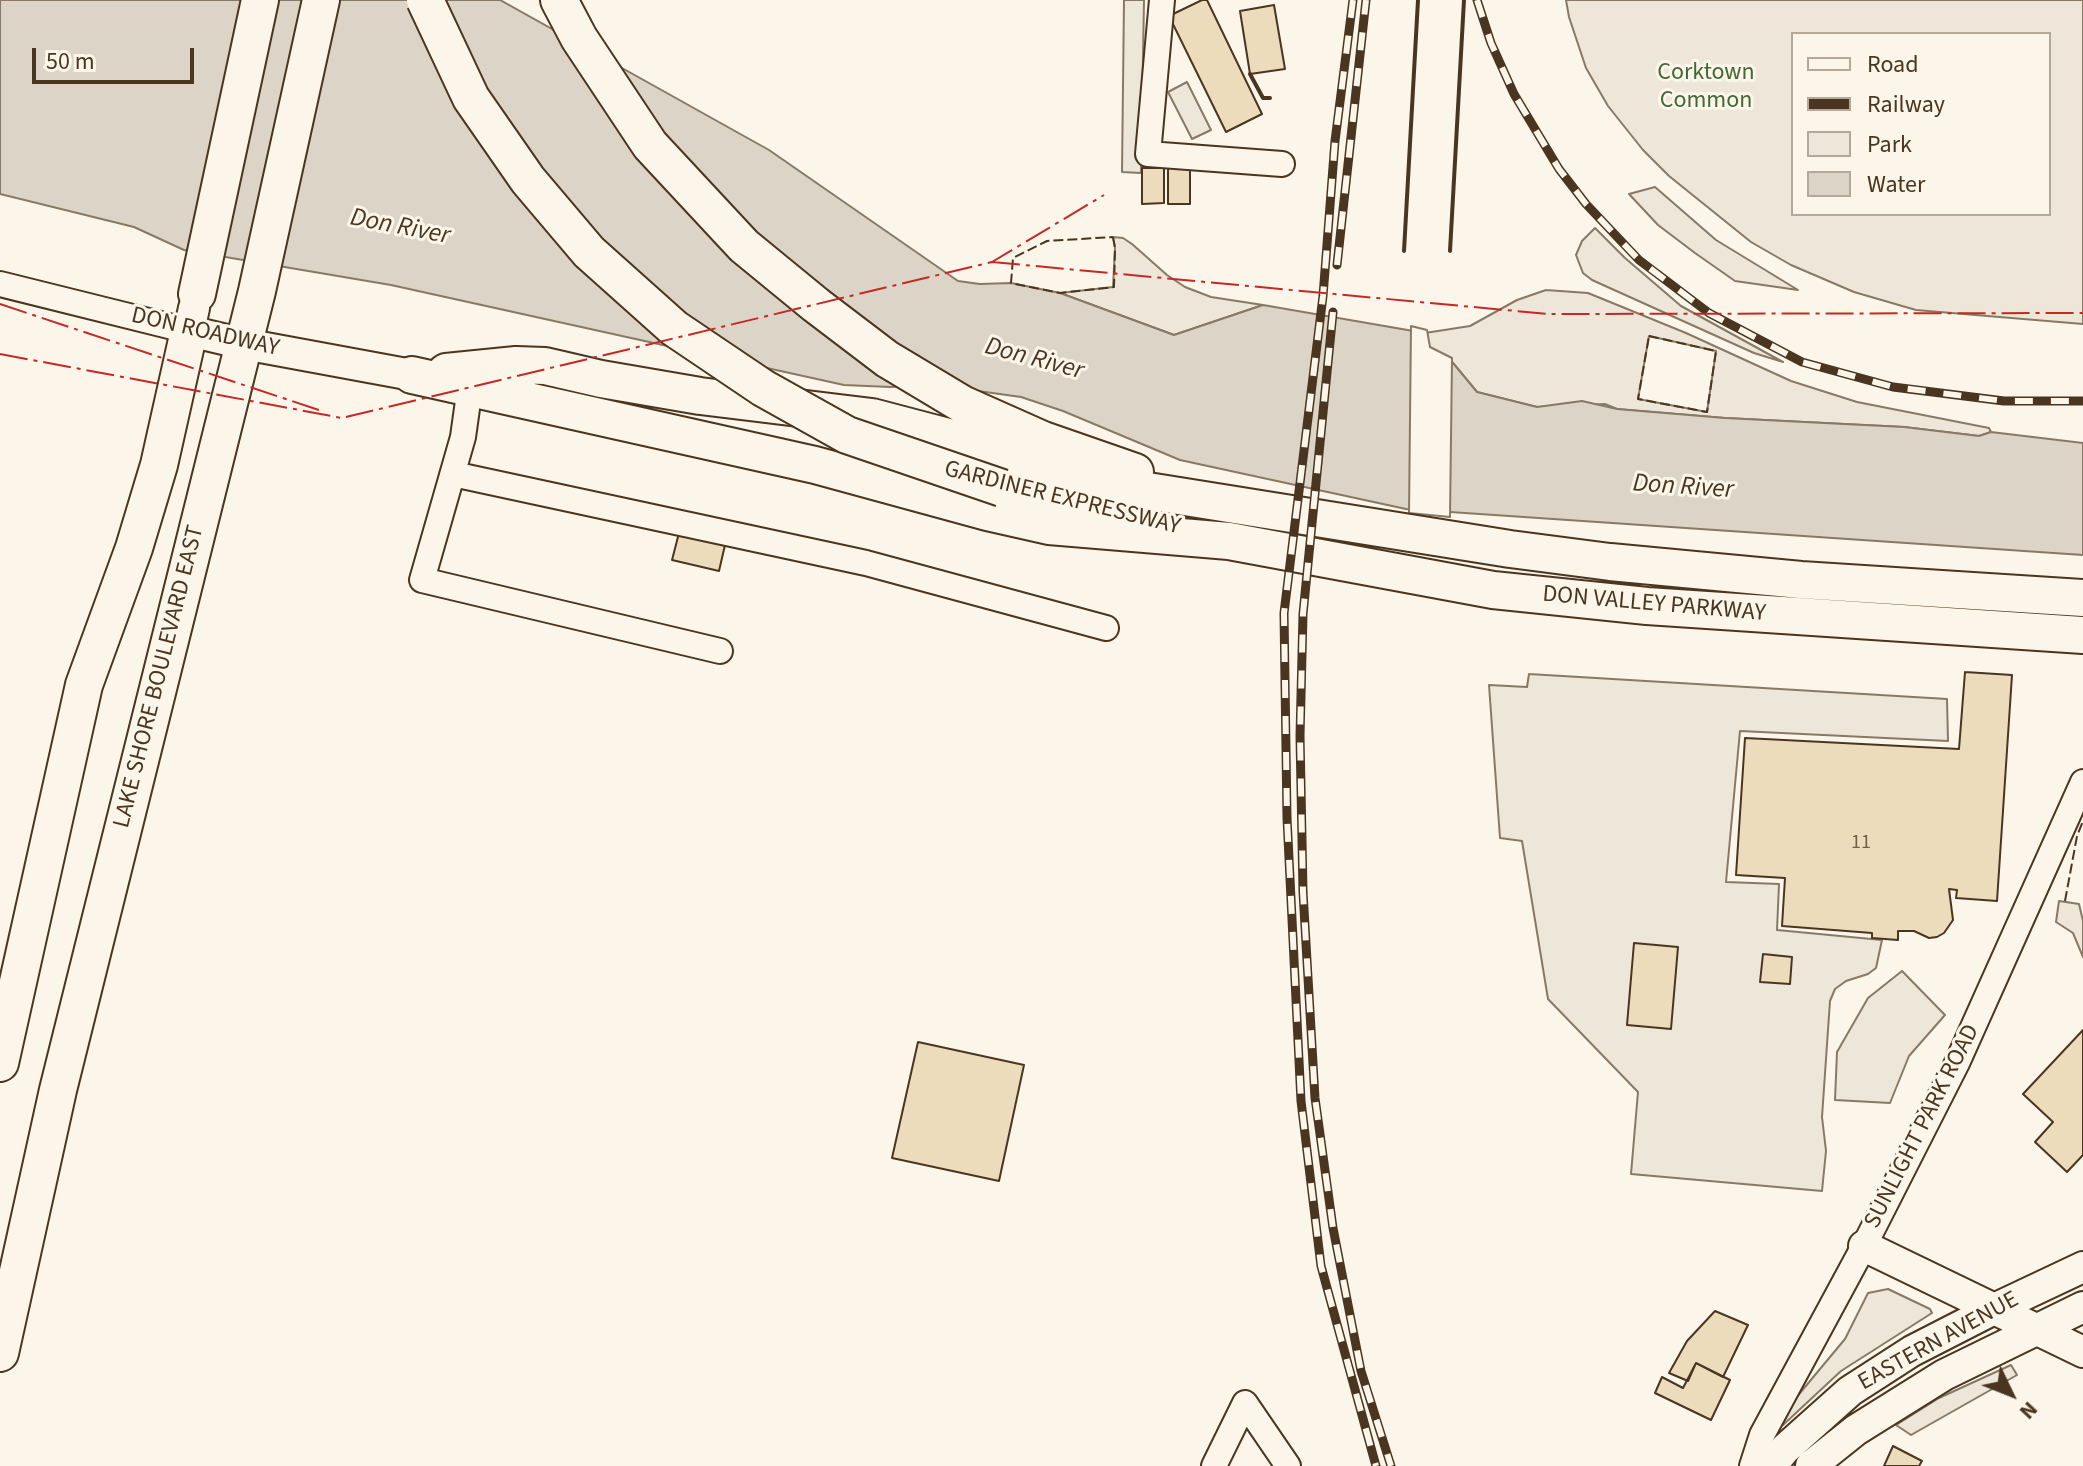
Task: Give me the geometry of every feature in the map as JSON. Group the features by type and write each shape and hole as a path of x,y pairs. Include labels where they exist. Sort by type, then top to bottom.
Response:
{"highway":[{"path":"197,294 260,0"},
{"name":"LAKE SHORE BOULEVARD EAST","path":"0,1353 58,1090 257,291 321,0"},
{"name":"GARDINER EXPRESSWAY","path":"425,0 431,19 471,98 528,180 589,252 674,328 763,388 847,435 1002,488 1229,541"},
{"path":"559,0 579,38 650,145 744,246 887,359 962,404 1043,440 1247,506"},
{"path":"0,1063 84,685 134,548 159,465 189,331"},
{"path":"412,375 516,365 545,366 700,396 872,417 948,437 1027,466 1079,480 1247,506"},
{"path":"412,375 815,465 974,509 1049,526 1229,541"},
{"name":"DON VALLEY PARKWAY","path":"1247,506 1610,562 1801,580 2083,598"},
{"name":"DON VALLEY PARKWAY","path":"1229,541 1509,592 1647,606 2083,635"}],"main road":[{"path":"189,331 197,294"},
{"name":"DON ROADWAY","path":"189,331 412,375"},
{"path":"1864,1246 2083,1352"},
{"name":"EASTERN AVENUE","path":"1771,1466 1785,1449 1850,1391 1912,1351 2083,1267"},
{"name":"EASTERN AVENUE","path":"1811,1466 1856,1430 1931,1383 2083,1307"}],"street":[{"path":"1162,0 1148,154 1282,164"},
{"name":"DON ROADWAY","path":"0,284 189,331"},
{"path":"470,387 463,437 422,580 720,651"},
{"path":"453,474 866,563 1106,628"},
{"name":"SUNLIGHT PARK ROAD","path":"1752,1466 1762,1435 1864,1246 1957,1063 2083,782"},
{"path":"1214,1466 1245,1403 1288,1466"}],"green space":[{"name":"Corktown Common","path":"1566,0 2083,0 2083,324 1916,310 1854,292 1791,265 1751,242 1669,176 1643,150 1608,106 1586,68"},
{"path":"1655,187 1716,240 1798,290 1735,281 1695,253 1658,225 1629,194"},
{"path":"1595,228 1681,306 1783,362 1754,353 1592,280 1583,273 1576,255 1582,241"},
{"path":"1113,237 1123,238 1132,244 1185,287 1211,297 1263,305 1174,335 1060,293 1113,287"},
{"path":"1546,290 1588,293 1791,381 1857,402 1989,428 1991,432 1979,436 1904,427 1725,418 1617,409 1605,404 1537,407 1477,392 1453,363 1426,349 1425,333 1470,326 1517,300","holes":["1649,336 1716,351 1707,412 1638,399"]},
{"path":"2059,901 2079,904 2083,921 2083,957 2073,933 2056,922"},
{"path":"1888,1289 1930,1309 1932,1313 1841,1371 1783,1425 1780,1424 1795,1399 1845,1339 1868,1293"},
{"path":"2011,1365 2017,1375 1911,1435 1896,1425 1939,1398"}],"shaded area":[{"path":"1124,0 1144,0 1141,173 1122,172"},
{"path":"1187,82 1211,130 1192,139 1168,92"},
{"path":"1529,674 1947,699 1948,741 1740,731 1726,882 1779,884 1777,930 1882,940 1876,968 1846,981 1835,989 1830,1001 1822,1117 1826,1151 1822,1191 1631,1174 1638,1092 1548,999 1522,841 1500,838 1489,685 1527,687"},
{"path":"1902,971 1945,1015 1909,1056 1890,1103 1835,1100 1837,1052 1868,998"}],"water":[{"name":"Don River","path":"0,0 500,0 769,150 958,281 1011,283 1060,293 1174,335 1263,305 1425,333 1426,349 1453,363 1477,392 1537,407 1582,401 1617,409 1904,427 1979,436 1991,432 2083,443 2083,555 1406,509 1180,460 1063,411 1021,397 935,385 844,385 391,285 184,250 134,227 0,194"}],"pier":[{"path":"1411,326 1427,330 1430,347 1452,358 1450,517 1409,513"}],"building":[{"path":"1207,0 1262,114 1226,132 1169,16"},
{"path":"1274,5 1285,69 1250,74 1240,11"},
{"path":"1142,168 1164,168 1164,203 1142,204"},
{"path":"1168,168 1190,168 1190,204 1168,204"},
{"path":"679,533 725,545 719,571 672,560"},
{"path":"1965,672 2012,675 1997,901 1956,898 1957,890 1949,889 1953,920 1944,933 1929,938 1914,931 1898,931 1898,940 1872,938 1872,933 1782,926 1785,878 1736,875 1745,738 1959,749"},
{"path":"1634,943 1678,947 1671,1029 1627,1025"},
{"path":"1763,954 1792,957 1790,984 1760,982"},
{"path":"2083,1030 2083,1155 2067,1172 2035,1142 2053,1122 2023,1094"},
{"path":"918,1042 1024,1065 999,1181 892,1158"},
{"path":"1715,1311 1748,1325 1723,1377 1696,1363 1688,1381 1669,1373 1687,1341"},
{"path":"1696,1363 1730,1380 1711,1420 1655,1393 1662,1377 1683,1388"},
{"path":"1893,1446 1922,1461 1919,1466 1884,1466"}],"railway":[{"path":"1353,0 1335,141 1323,296 1284,613 1287,818 1301,1101 1321,1266 1376,1466"},
{"path":"1337,265 1366,0"},
{"path":"1477,0 1491,43 1514,94 1559,169 1586,204 1639,260 1709,313 1802,362 1893,387 2004,401 2083,401"},
{"path":"1333,312 1303,614 1300,736 1303,892 1315,1098 1333,1228 1361,1371 1391,1466"}],"fence":[{"path":"1113,237 1114,287 1060,293 1011,283 1013,258 1047,241 1113,237"},
{"path":"1649,336 1716,351 1707,412 1638,399 1649,336"},
{"path":"2065,901 2077,836 2083,821"}],"wall":[{"path":"1404,251 1418,0"},
{"path":"1450,251 1464,0"},
{"path":"1250,74 1263,98 1270,98"}],"power":[{"path":"0,354 342,418 992,262 1104,195"},
{"path":"992,262 1548,314 2083,313"},
{"path":"0,304 319,410"}]}
